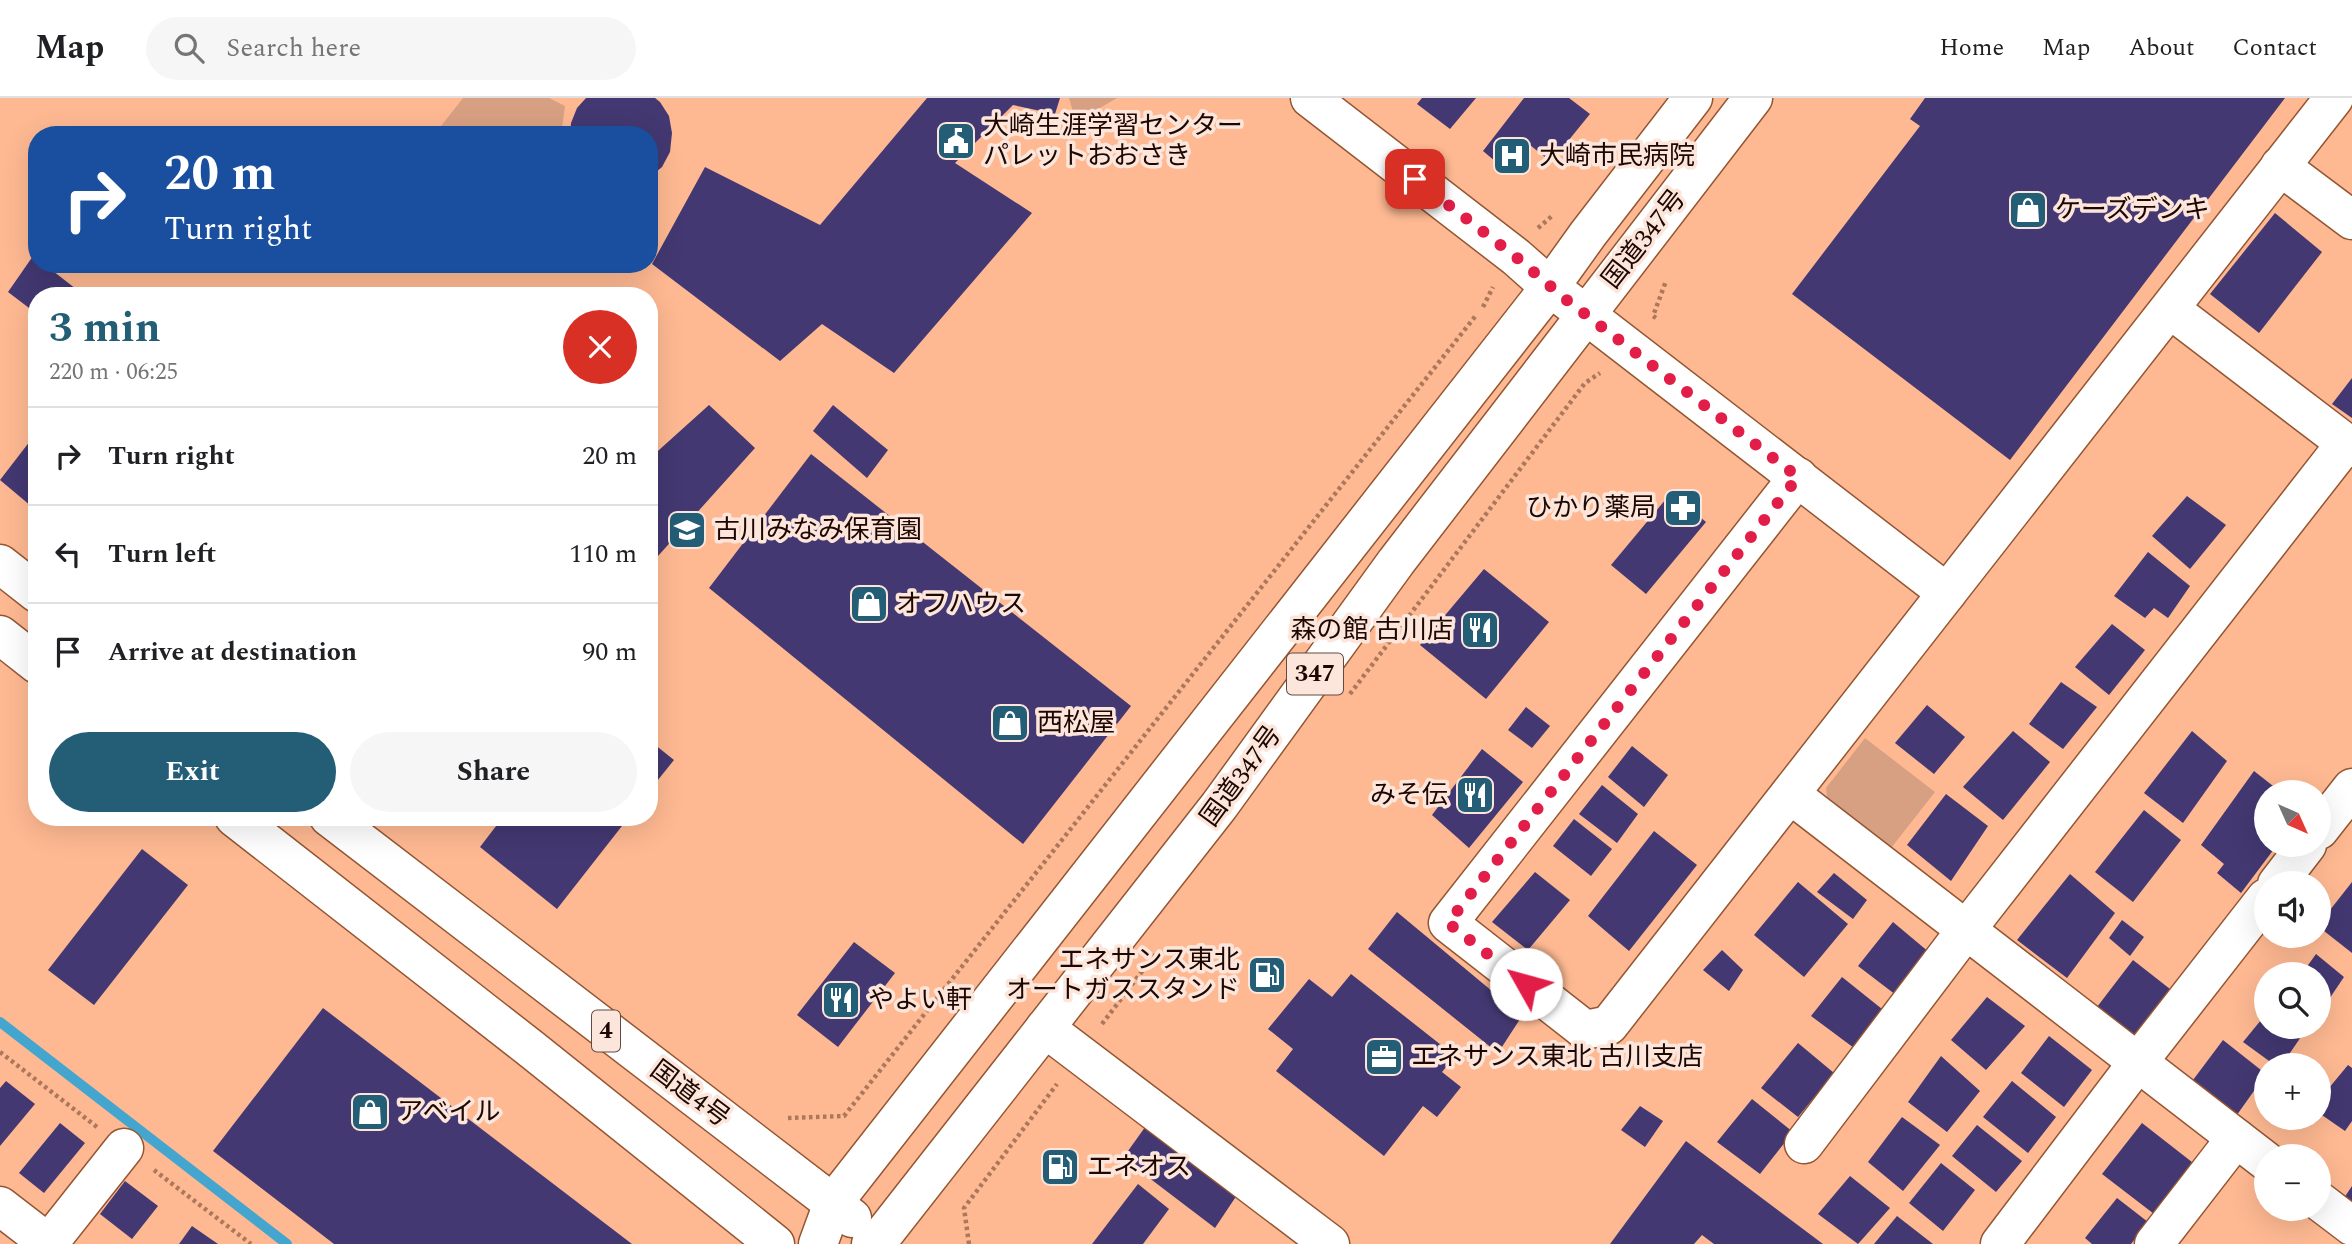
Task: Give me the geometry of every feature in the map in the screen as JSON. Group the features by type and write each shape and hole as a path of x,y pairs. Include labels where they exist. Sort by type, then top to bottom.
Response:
{"main road":[{"path":"1310,98 1947,593"},
{"name":"国道347号","path":"818,1244 833,1203 1550,287 1693,98"},
{"name":"国道347号","path":"878,1243 1219,806 1396,562 1752,98"},
{"path":"1798,477 1448,923 1585,1030 1609,1025 2334,98"},
{"path":"2280,166 2352,220"},
{"path":"1804,1144 1966,930 2349,446 2170,309"},
{"path":"0,564 28,586"},
{"path":"0,635 28,657"},
{"path":"2331,815 2352,788"},
{"path":"1790,794 2254,1152"},
{"name":"4","path":"246,826 519,1039 775,1244"},
{"name":"国道4号","path":"341,826 833,1203 878,1243"},
{"path":"2000,1244 2254,913"},
{"path":"1045,1028 1330,1244"},
{"path":"2154,1244 2236,1138"},
{"path":"0,1206 48,1244 124,1148"},
{"path":"2331,1210 2352,1226"}],"path":[{"path":"1530,223 1539,228 1556,212"},
{"path":"788,1118 844,1116 1485,304 1496,281"},
{"path":"0,1052 251,1244"},
{"path":"964,1208 969,1244"}],"shaded area":[{"path":"463,98 549,98 565,106 562,126 441,126"},
{"path":"1069,98 1117,98 1088,115 1074,115"},
{"path":"1865,738 1935,792 1884,857 1829,814 1826,788"}],"building":[{"path":"586,98 655,98 669,116 672,133 670,152 662,167 658,170 658,126 571,126 577,108"},
{"path":"927,98 1060,98 1055,114 1013,105 955,163 1032,213 894,373 822,324 780,361 658,269 658,253 705,167 820,225"},
{"path":"1422,98 1476,98 1450,129 1417,104"},
{"path":"1524,98 1569,98 1590,114 1551,162 1530,145 1508,172 1483,151"},
{"name":"ケーズデンキ","path":"1925,98 2285,98 2010,460 1792,294 1920,126 1910,119"},
{"path":"2275,213 2322,252 2259,333 2210,294"},
{"path":"28,263 28,273 56,273 73,287 28,287 28,307 8,292"},
{"path":"2352,378 2352,418 2332,404"},
{"path":"709,405 755,448 658,556 658,451"},
{"path":"833,405 888,450 867,478 813,431"},
{"path":"28,444 28,503 0,480"},
{"path":"811,454 1131,706 1023,844 709,588"},
{"path":"1671,493 1706,522 1646,594 1611,565"},
{"path":"2187,496 2226,525 2190,569 2152,536"},
{"path":"2148,552 2190,586 2168,618 2154,608 2145,618 2114,596"},
{"path":"1484,569 1549,622 1486,699 1420,645"},
{"path":"2112,624 2145,650 2109,695 2075,667"},
{"path":"2061,682 2097,707 2063,749 2029,724"},
{"path":"1927,705 1965,737 1934,774 1895,743"},
{"path":"1526,707 1550,726 1532,748 1508,730"},
{"path":"2013,731 2050,762 2003,820 1963,787"},
{"path":"2192,731 2227,761 2183,823 2144,793"},
{"path":"1632,746 1668,775 1644,807 1608,777"},
{"path":"658,747 674,760 658,780"},
{"path":"1482,749 1523,782 1469,848 1432,815"},
{"path":"2254,771 2265,780 2254,780 2254,858 2267,858 2258,871 2254,871 2254,876 2241,893 2217,873 2224,864 2201,845"},
{"path":"1602,785 1638,814 1617,843 1579,814"},
{"path":"1946,794 1988,826 1951,881 1907,845"},
{"path":"2144,810 2181,840 2133,902 2095,872"},
{"path":"1574,819 1612,849 1591,876 1553,846"},
{"path":"496,826 622,826 557,909 480,847"},
{"path":"1654,831 1697,865 1629,951 1588,916"},
{"path":"142,849 188,885 94,1005 48,970"},
{"path":"1535,872 1570,900 1528,950 1492,922"},
{"path":"1834,873 1867,900 1853,919 1817,892"},
{"path":"2070,874 2115,913 2067,978 2017,940"},
{"path":"1798,882 1848,924 1804,977 1754,935"},
{"path":"2352,882 2352,953 2331,936 2331,909"},
{"path":"1397,912 1522,1016 1498,1053 1368,949"},
{"path":"2122,920 2144,937 2130,956 2109,938"},
{"path":"1893,922 1930,953 1896,995 1858,966"},
{"path":"854,942 895,973 838,1047 797,1015"},
{"path":"1722,950 1743,970 1729,991 1703,970"},
{"path":"2316,954 2326,962 2310,962"},
{"path":"2133,960 2170,989 2137,1036 2097,1007"},
{"path":"2331,966 2344,977 2331,996"},
{"path":"1351,974 1455,1056 1442,1072 1461,1087 1437,1117 1423,1106 1384,1156 1276,1071 1293,1049 1268,1029 1309,979 1332,997"},
{"path":"1842,977 1882,1009 1854,1048 1811,1016"},
{"path":"1987,997 2025,1026 1986,1070 1951,1040"},
{"path":"323,1008 632,1244 334,1244 213,1151"},
{"path":"2254,1029 2254,1039 2300,1039 2290,1053 2258,1053 2243,1042"},
{"path":"2049,1036 2092,1070 2064,1107 2021,1073"},
{"path":"2223,1040 2254,1065 2254,1091 2234,1119 2190,1084"},
{"path":"1798,1043 1834,1073 1798,1117 1761,1088"},
{"path":"1941,1056 1980,1091 1947,1132 1908,1102"},
{"path":"2348,1065 2352,1068 2352,1121 2345,1131 2331,1121 2331,1086"},
{"path":"6,1081 35,1104 0,1146 0,1088"},
{"path":"2012,1081 2056,1117 2028,1153 1983,1117"},
{"path":"1752,1099 1793,1132 1760,1174 1717,1142"},
{"path":"1640,1106 1663,1121 1645,1147 1621,1130"},
{"path":"1902,1117 1940,1145 1903,1191 1868,1162"},
{"path":"60,1123 85,1143 44,1193 19,1173"},
{"path":"1148,1123 1239,1192 1215,1228 1123,1158"},
{"path":"2142,1123 2197,1166 2158,1217 2102,1174"},
{"path":"1977,1125 2022,1161 1996,1192 1952,1156"},
{"path":"1686,1141 1823,1244 1714,1244 1702,1235 1694,1244 1610,1244"},
{"path":"1941,1163 1975,1190 1943,1231 1909,1203"},
{"path":"1850,1176 1890,1208 1858,1244 1818,1214"},
{"path":"125,1181 158,1206 132,1239 100,1214"},
{"path":"1138,1184 1169,1209 1143,1244 1092,1244"},
{"path":"2352,1186 2352,1204 2344,1198"},
{"path":"2117,1198 2148,1222 2131,1244 2092,1244 2085,1238"},
{"path":"1897,1216 1933,1244 1874,1244"},
{"path":"192,1226 218,1244 179,1244"}],"waterway":[{"path":"0,1022 287,1244"}],"place":[{"name":"大崎生涯学習センター パレットおおさき","path":"956,141"},
{"name":"大崎市民病院","path":"1512,156"},
{"name":"ケーズデンキ","path":"2028,210"},
{"name":"ひかり薬局","path":"1683,508"},
{"name":"古川みなみ保育園","path":"687,530"},
{"name":"オフハウス","path":"869,604"},
{"name":"森の館 古川店","path":"1480,630"},
{"name":"西松屋","path":"1010,723"},
{"name":"みそ伝","path":"1475,795"},
{"name":"エネサンス東北 オートガススタンド","path":"1267,975"},
{"name":"やよい軒","path":"841,1000"},
{"name":"エネサンス東北 古川支店","path":"1384,1057"},
{"name":"アベイル","path":"370,1112"},
{"name":"エネオス","path":"1060,1167"}],"route":[{"path":"1415,179 1516,257 1550,287 1798,477 1448,923 1526,984"}]}
